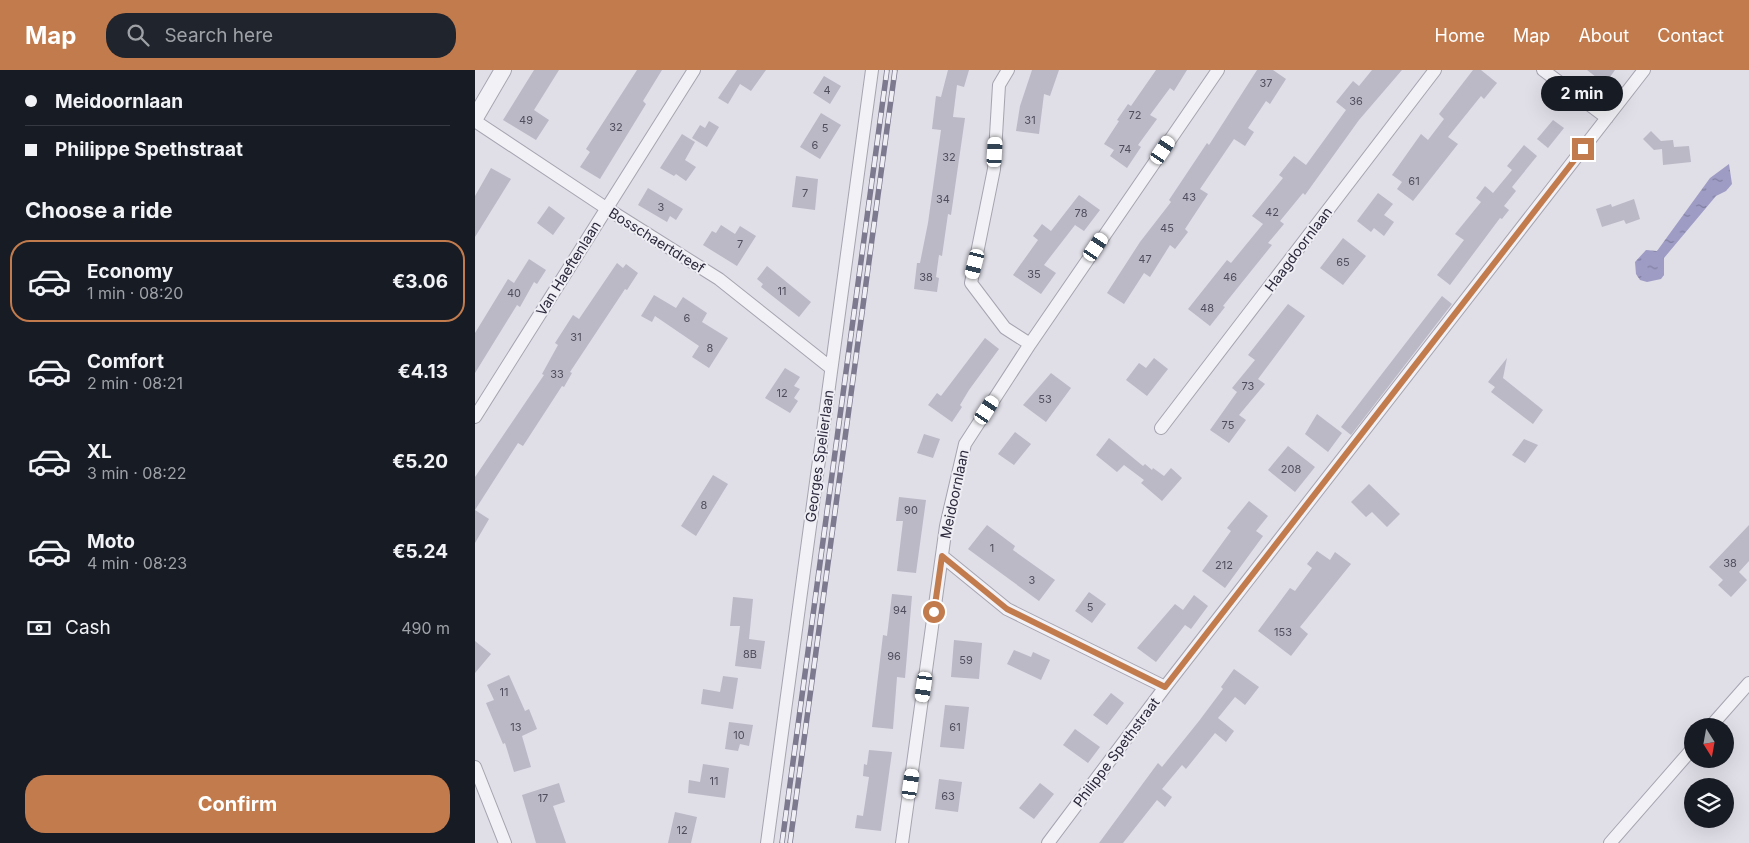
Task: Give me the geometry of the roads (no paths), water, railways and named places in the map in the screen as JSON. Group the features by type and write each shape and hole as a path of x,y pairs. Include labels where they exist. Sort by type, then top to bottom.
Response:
{"street":[{"path":"475,119 503,70"},
{"name":"Van Haeftenlaan","path":"475,416 694,70"},
{"name":"Georges Spelierlaan","path":"767,843 872,70"},
{"path":"1008,70 999,85 994,169 971,282 1005,328 1030,344"},
{"name":"Meidoornlaan","path":"902,843 946,526 965,444 1030,344 1218,70"},
{"name":"Haagdoornlaan","path":"1161,428 1435,70"},
{"path":"1543,70 1607,118"},
{"name":"Philippe Spethstraat","path":"1048,843 1165,687 1644,70"},
{"name":"Bosschaertdreef","path":"475,119 606,208 719,279 831,368"},
{"path":"942,556 1007,609 1165,687"},
{"path":"1718,718 1749,683"},
{"path":"1610,843 1684,758"},
{"path":"475,767 505,843"}],"water":[{"path":"1729,164 1732,184 1726,191 1716,196 1664,258 1664,275 1661,279 1647,282 1640,280 1636,274 1635,262 1646,250 1657,251 1710,178"}],"railway":[{"path":"782,843 887,70"},
{"path":"790,843 895,70"}]}
